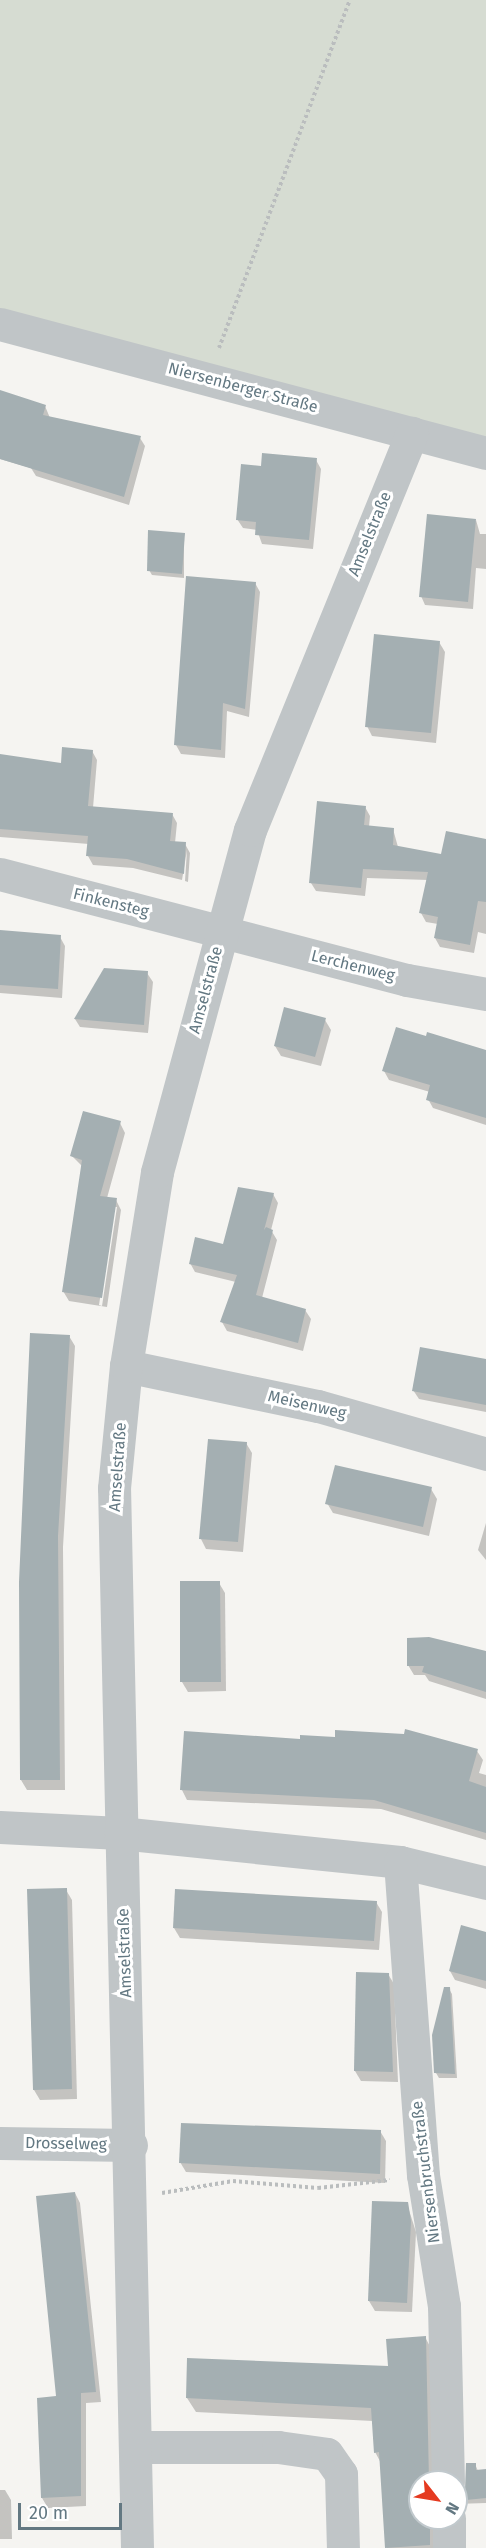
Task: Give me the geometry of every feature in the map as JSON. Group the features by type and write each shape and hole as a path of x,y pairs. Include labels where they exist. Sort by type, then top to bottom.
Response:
{"street":[{"name":"Niersenberger Straße","path":"0,324 486,453"},
{"name":"Amselstraße","path":"137,2548 131,2145 120,1833 114,1488 126,1366 157,1172 250,830 412,433"},
{"name":"Finkensteg","path":"0,874 221,932"},
{"name":"Lerchenweg","path":"221,932 407,980 486,994"},
{"name":"Meisenweg","path":"126,1366 318,1406 486,1454"},
{"path":"0,1827 120,1833 400,1862 486,1883"},
{"name":"Niersenbruchstraße","path":"400,1862 423,2175 444,2306 448,2470"},
{"name":"Drosselweg","path":"0,2142 131,2145"},
{"path":"136,2447 278,2447 327,2454 341,2474 343,2548"},
{"path":"449,2530 449,2548"}],"path":[{"path":"207,379 350,0"},
{"path":"132,2202 180,2187 233,2181 318,2188 423,2175"}],"shaded area":[{"path":"0,0 486,0 486,455 0,321"}],"building":[{"path":"0,390 46,405 43,415 141,436 124,497 0,459"},
{"path":"262,453 317,458 309,540 255,535 256,522 236,520 241,464 261,466"},
{"path":"427,514 476,519 468,602 419,597"},
{"path":"148,530 185,533 182,574 147,571"},
{"path":"186,576 256,582 245,709 223,703 221,750 174,745"},
{"path":"374,634 440,641 431,733 365,727"},
{"path":"62,747 93,750 88,806 173,813 170,841 186,842 184,874 127,859 86,856 88,836 0,829 0,754 61,763"},
{"path":"317,801 366,806 364,825 394,828 393,845 441,854 446,831 486,839 486,902 478,901 470,945 434,938 438,917 419,913 428,872 363,869 361,888 309,883"},
{"path":"0,930 61,935 58,989 0,985"},
{"path":"104,968 148,971 144,1025 74,1019"},
{"path":"284,1007 326,1018 315,1057 274,1046"},
{"path":"396,1027 426,1036 427,1032 486,1050 486,1118 426,1100 430,1085 382,1071"},
{"path":"83,1111 121,1121 100,1196 117,1198 102,1298 62,1292 82,1160 70,1156"},
{"path":"238,1187 274,1193 264,1230 266,1227 273,1230 256,1295 306,1309 298,1343 220,1322 237,1275 189,1264 195,1237 223,1244"},
{"path":"30,1333 70,1335 58,1536 60,1780 20,1780 19,1582"},
{"path":"420,1347 486,1359 486,1405 412,1391"},
{"path":"208,1439 247,1442 238,1542 199,1539"},
{"path":"335,1465 432,1487 423,1527 325,1504"},
{"path":"180,1581 220,1581 221,1682 180,1682"},
{"path":"429,1637 486,1651 486,1692 422,1672 424,1666 407,1666 407,1638"},
{"path":"405,1729 478,1749 469,1781 486,1787 486,1833 374,1800 180,1790 184,1731 300,1739 300,1735 335,1737 335,1730 404,1734"},
{"path":"67,1888 72,2089 33,2090 27,1889"},
{"path":"175,1889 377,1901 374,1941 173,1928"},
{"path":"461,1925 486,1932 486,1981 449,1971"},
{"path":"356,1972 389,1973 393,2072 354,2071"},
{"path":"444,1987 450,1987 455,2074 434,2073 432,2035"},
{"path":"181,2123 381,2130 380,2174 179,2163"},
{"path":"75,2192 96,2392 81,2393 81,2496 41,2498 37,2398 56,2396 36,2196"},
{"path":"372,2201 408,2202 411,2221 407,2303 368,2301"},
{"path":"426,2336 429,2470 408,2470 408,2530 430,2530 430,2545 385,2548 379,2452 374,2453 371,2408 186,2398 187,2358 388,2366 386,2339"},
{"path":"466,2463 476,2463 476,2470 486,2469 486,2498 468,2500 468,2470 466,2470"}]}
